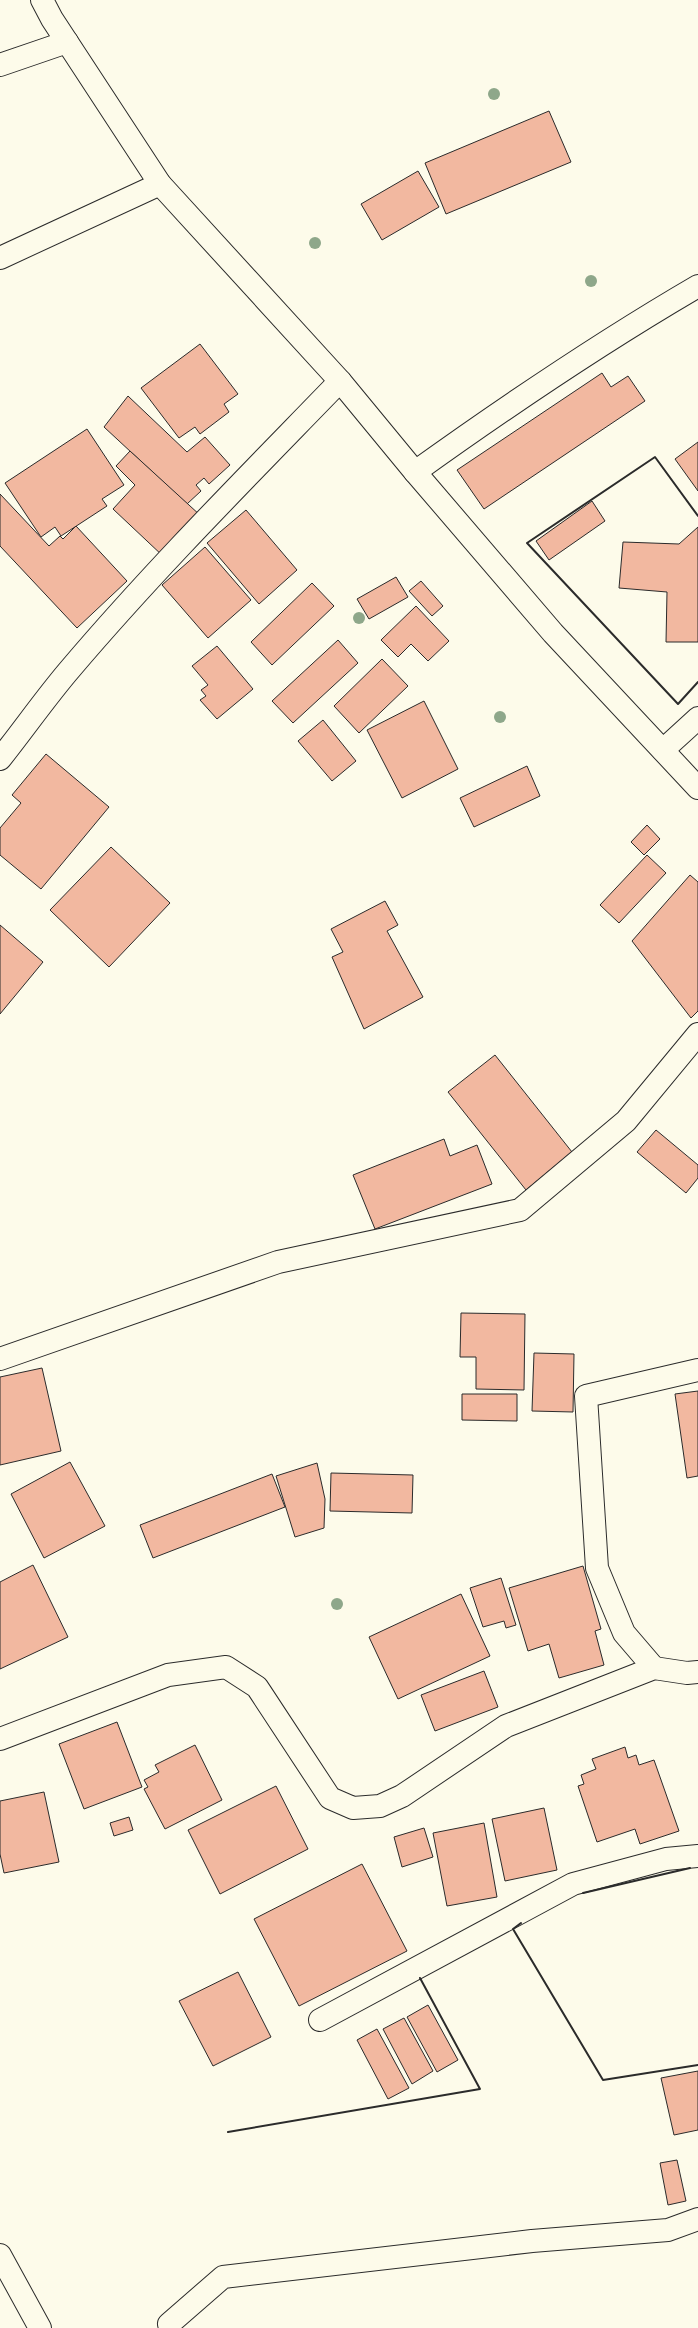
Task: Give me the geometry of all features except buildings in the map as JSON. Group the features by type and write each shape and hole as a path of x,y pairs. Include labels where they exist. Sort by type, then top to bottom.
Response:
{"street":[{"path":"42,0 67,42 160,184 340,381 415,472 553,633 698,788"},
{"path":"0,65 67,42"},
{"path":"0,258 160,184"},
{"path":"415,472 492,417 616,334 698,286"},
{"path":"0,759 70,669 165,562 340,381"},
{"path":"663,750 698,718"},
{"path":"0,1359 278,1262 520,1210 626,1121 698,1034"},
{"path":"654,1668 624,1633 597,1568 586,1396 698,1370"},
{"path":"0,1739 168,1675 226,1667 256,1687 261,1693 330,1798 353,1808 380,1806 402,1796 506,1726 654,1668 687,1673 698,1672"},
{"path":"320,2020 574,1884 666,1859 698,1856"},
{"path":"164,2327 223,2277 532,2241 668,2230 698,2219"},
{"path":"0,2254 40,2328"}],"wall":[{"path":"698,516 655,457 527,543 678,704 698,682"},
{"path":"583,1893 690,1868"},
{"path":"521,1923 513,1929 603,2080 698,2065"},
{"path":"228,2132 480,2089 420,1978"}]}
